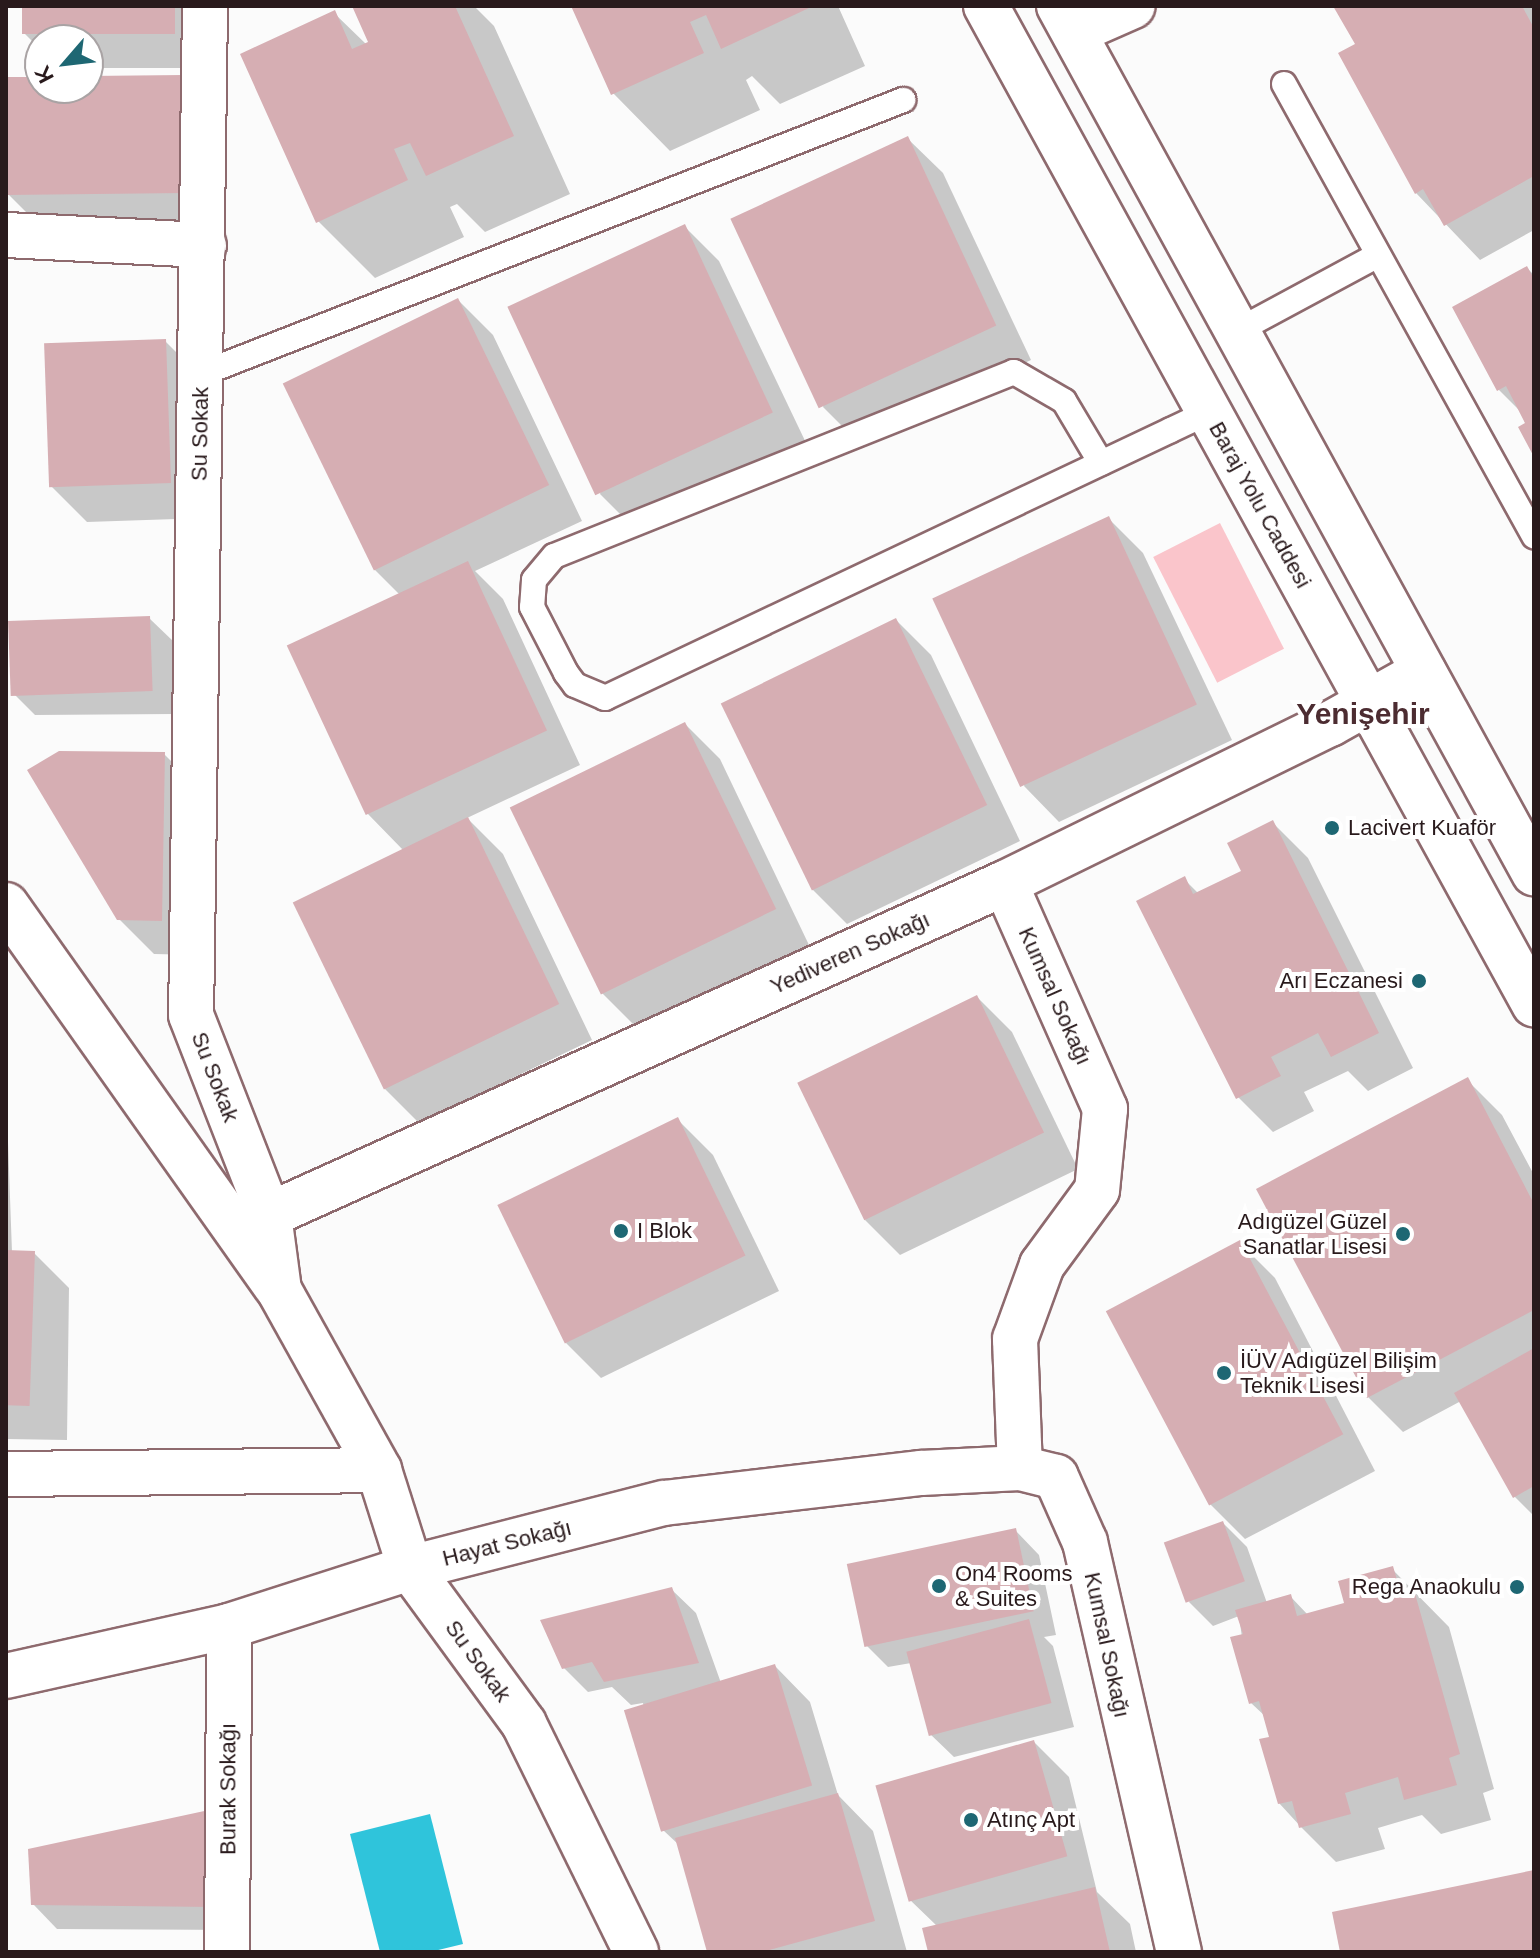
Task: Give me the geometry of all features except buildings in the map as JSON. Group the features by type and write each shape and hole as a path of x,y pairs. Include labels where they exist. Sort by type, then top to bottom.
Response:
{"street":[{"name":"Su Sokak","path":"205,6 191,1015 269,1215 279,1290 379,1470 410,1568 524,1724 636,1952"},
{"name":"Baraj Yolu Caddesi","path":"986,6 1534,1004"},
{"path":"1133,6 1066,19 1534,873"},
{"path":"6,235 204,245"},
{"name":"Yediveren Sokağı","path":"269,1215 1005,883 1423,672"},
{"name":"Kumsal Sokağı","path":"1005,883 1105,1109 1097,1190 1042,1265 1015,1339 1020,1468 1056,1477 1085,1542 1179,1952"},
{"path":"6,905 279,1290"},
{"name":"Hayat Sokağı","path":"6,1676 229,1626 410,1568 664,1503 921,1473 1020,1468"},
{"path":"6,1474 379,1470"},
{"name":"Burak Sokağı","path":"227,1952 229,1626"}],"lane":[{"path":"1284,84 1534,536"},
{"path":"201,374 903,100"},
{"path":"1237,331 1378,255"},
{"path":"1101,463 1064,401 1014,372 554,556 534,580 532,607 575,685 605,698 1209,412"}],"shaded area":[{"path":"1220,523 1284,649 1217,683 1153,557"}],"water":[{"path":"430,1814 463,1944 430,1952 380,1952 350,1834"}],"place":[{"name":"Lacivert Kuaför","path":"1332,828"},
{"name":"Arı Eczanesi","path":"1419,981"},
{"name":"I Blok","path":"621,1231"},
{"name":"Adıgüzel Güzel Sanatlar Lisesi","path":"1403,1234"},
{"name":"İÜV Adıgüzel Bilişim Teknik Lisesi","path":"1224,1373"},
{"name":"On4 Rooms & Suites","path":"939,1586"},
{"name":"Rega Anaokulu","path":"1517,1587"},
{"name":"Atınç Apt","path":"971,1820"}],"district":[{"name":"Yenişehir","path":"1363,714"}]}
